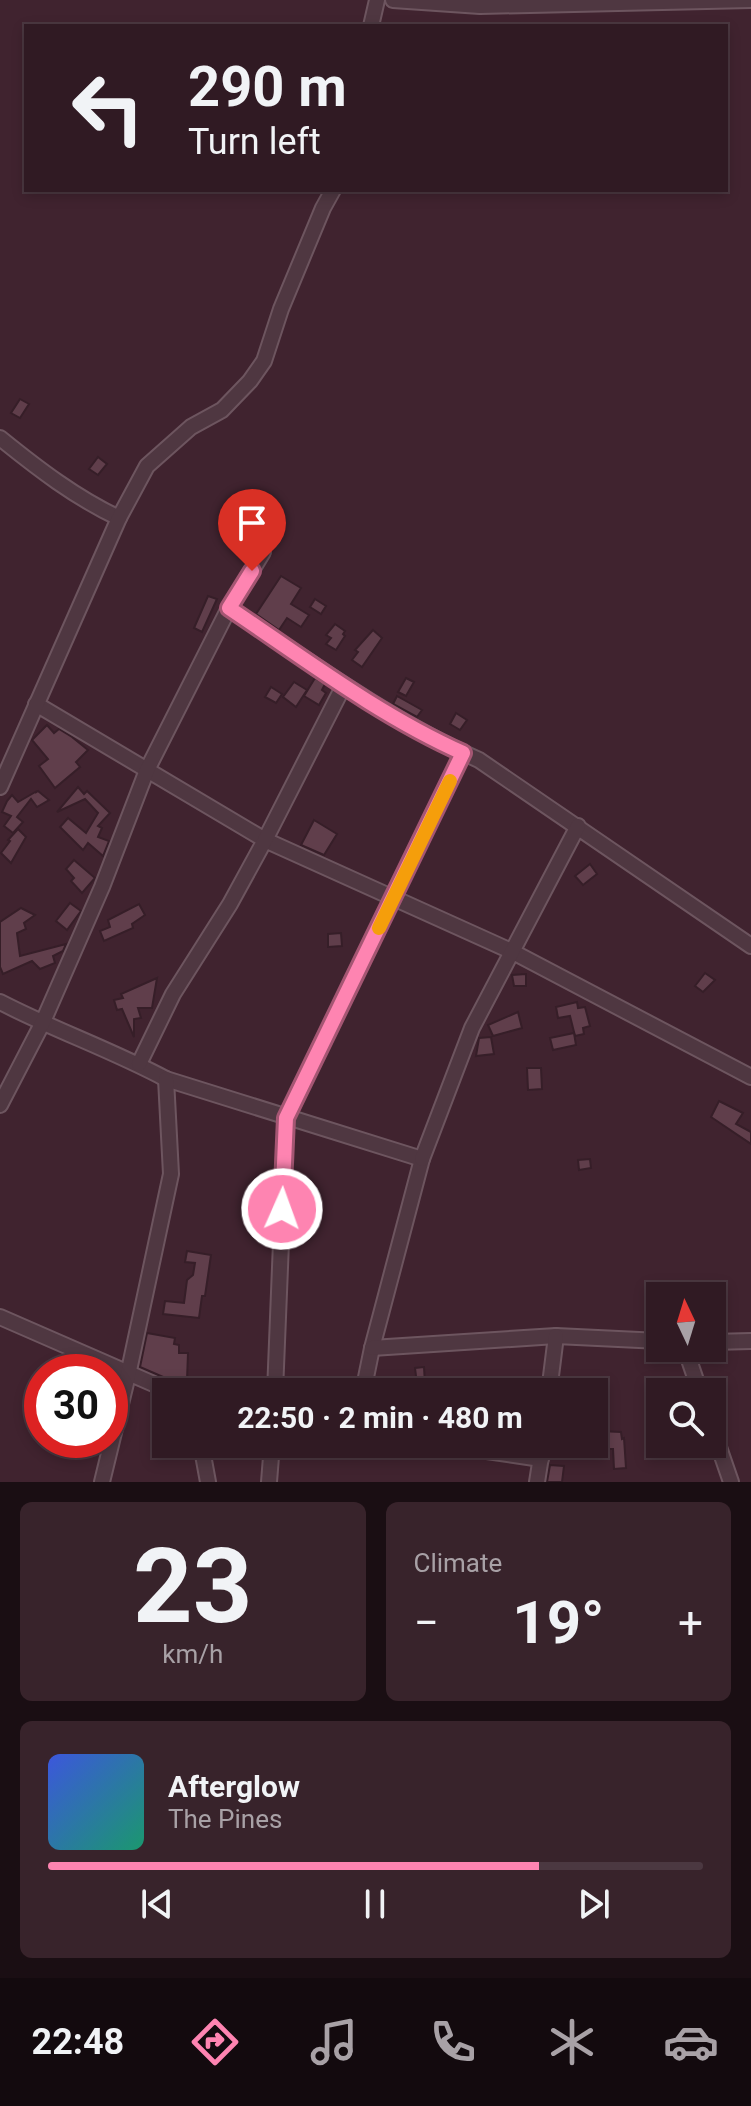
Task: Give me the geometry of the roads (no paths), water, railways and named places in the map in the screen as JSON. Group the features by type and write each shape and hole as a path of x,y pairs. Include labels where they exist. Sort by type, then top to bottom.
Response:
{"street":[{"path":"371,24 377,0"},
{"path":"393,0 480,6 751,0"},
{"path":"0,787 119,518 147,466 191,427 222,410 264,361 281,309 332,192"},
{"path":"0,438 24,459 96,507 119,518"},
{"path":"0,1105 42,1024 102,887 147,770 229,608 263,552"},
{"path":"229,608 344,685 438,741 479,760 751,946"},
{"path":"139,1064 173,994 230,904 265,840 344,685"},
{"path":"36,704 265,840 511,951 751,1077"},
{"path":"276,1378 286,1118 463,753"},
{"path":"366,1378 422,1159 472,1028 578,826"},
{"path":"0,1002 166,1079 422,1159"},
{"path":"152,1384 128,1375 171,1174 166,1079"},
{"path":"0,1317 82,1354"},
{"path":"372,1348 556,1336 646,1340"},
{"path":"551,1378 556,1336"},
{"path":"726,1342 751,1341"},
{"path":"102,1482 108,1458"},
{"path":"204,1458 208,1482"},
{"path":"269,1482 271,1458"},
{"path":"537,1482 541,1458"},
{"path":"723,1458 731,1482"}]}
